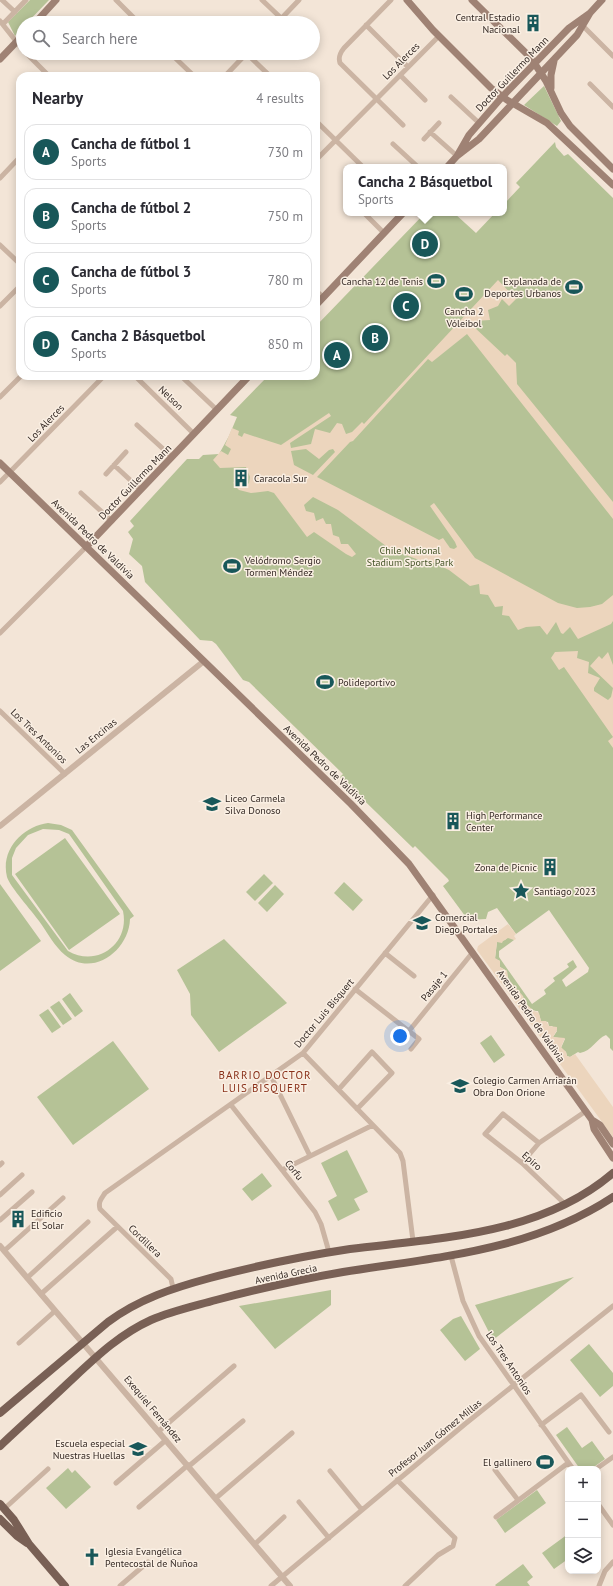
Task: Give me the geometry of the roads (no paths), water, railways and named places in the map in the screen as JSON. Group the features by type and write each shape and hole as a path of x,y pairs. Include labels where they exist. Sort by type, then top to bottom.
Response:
{"main road":[{"path":"41,16 56,0"},
{"path":"407,0 439,36 502,97 537,116 555,130 613,185"},
{"path":"472,0 535,64 570,126 613,169"},
{"name":"Doctor Guillermo Mann","path":"449,164 479,139 555,58 583,26 590,13 602,0"},
{"name":"Doctor Guillermo Mann","path":"457,156 465,140 502,97 574,23 590,13"},
{"path":"0,59 16,43"},
{"path":"552,92 551,75 555,58"},
{"path":"513,103 520,79"},
{"path":"320,300 400,216"},
{"name":"Doctor Guillermo Mann","path":"86,547 245,380"},
{"name":"Avenida Pedro de Valdivia","path":"0,463 392,845 412,867 586,1111 592,1120 594,1129 613,1158"},
{"name":"Avenida Pedro de Valdivia","path":"592,1120 600,1125 613,1144"},
{"name":"Avenida Grecia","path":"0,1413 117,1315 143,1300 173,1288 232,1272 329,1252 413,1241 507,1226 544,1214 565,1204 593,1188 613,1173"},
{"name":"Avenida Grecia","path":"0,1446 96,1357 114,1342 142,1325 181,1310 241,1293 331,1274 490,1249 538,1234 572,1220 613,1197"},
{"path":"2,1507 29,1544 65,1586"},
{"path":"0,1518 17,1536 29,1544"}],"street":[{"path":"2,0 15,12"},
{"path":"16,43 2,23 26,0"},
{"path":"116,0 132,16"},
{"path":"262,0 279,16"},
{"path":"283,16 299,0"},
{"path":"391,0 340,52 340,63 403,125"},
{"path":"366,25 408,67"},
{"path":"583,26 613,56"},
{"name":"Los Alerces","path":"320,156 439,36"},
{"path":"33,60 45,72"},
{"path":"177,60 190,72"},
{"path":"229,72 240,60"},
{"path":"254,60 266,72"},
{"path":"400,75 425,100"},
{"path":"590,84 613,107"},
{"path":"451,97 479,123"},
{"path":"424,139 439,123"},
{"path":"320,125 360,164"},
{"path":"430,132 457,156"},
{"path":"393,144 415,164"},
{"path":"0,178 16,161"},
{"path":"367,216 384,233"},
{"path":"0,245 16,260"},
{"path":"0,306 16,290"},
{"path":"320,294 323,297"},
{"path":"0,397 17,380"},
{"name":"Los Alerces","path":"0,482 100,380"},
{"name":"Nelson","path":"139,380 194,434"},
{"path":"185,380 217,410"},
{"path":"137,425 172,457"},
{"path":"106,474 126,452"},
{"path":"114,466 141,490"},
{"path":"81,493 112,521"},
{"name":"Doctor Guillermo Mann","path":"0,633 86,547"},
{"name":"Las Encinas","path":"0,826 204,661"},
{"name":"Los Tres Antonios","path":"1,713 65,774"},
{"name":"Doctor Luis Bisquert","path":"100,1209 99,1204 105,1194 303,1053 433,895"},
{"name":"Pasaje 1","path":"409,1031 473,952"},
{"path":"385,953 414,976"},
{"path":"355,989 419,1039 411,1049"},
{"path":"339,1089 372,1052 392,1073 357,1109"},
{"path":"303,1053 400,1153 403,1161 413,1241"},
{"path":"271,1076 310,1156"},
{"name":"Corfu","path":"231,1105 315,1212 321,1224 329,1252"},
{"path":"522,1163 539,1143 586,1111"},
{"name":"Epiro","path":"539,1143 502,1114 485,1134 522,1163 565,1204"},
{"path":"282,1170 373,1125"},
{"path":"0,1195 22,1175"},
{"path":"0,1220 32,1192"},
{"path":"2,1248 63,1198"},
{"name":"Cordillera","path":"100,1209 171,1279 173,1288"},
{"path":"27,1278 88,1222"},
{"path":"41,1294 117,1226"},
{"name":"Exequiel Fernández","path":"2,1248 290,1586"},
{"name":"Los Tres Antonios","path":"451,1256 461,1294 470,1318 485,1344 513,1386 571,1466"},
{"name":"Profesor Juan Gómez Millas","path":"271,1586 397,1480 613,1306"},
{"path":"19,1343 55,1311"},
{"path":"159,1431 234,1366"},
{"path":"541,1425 581,1395 609,1432"},
{"path":"140,1508 242,1421"},
{"path":"216,1498 292,1433"},
{"path":"116,1483 166,1440"},
{"path":"600,1466 613,1457"},
{"path":"496,1517 568,1462"},
{"path":"2,1507 48,1469"},
{"path":"496,1470 518,1500"},
{"path":"330,1471 362,1510"},
{"path":"397,1480 455,1538 452,1546 438,1555 405,1586"},
{"path":"299,1502 329,1538"},
{"path":"601,1508 613,1525"},
{"path":"255,1544 284,1518"},
{"path":"120,1586 148,1562"},
{"path":"599,1586 605,1571 613,1562"}],"place":[{"name":"Central Estadio Nacional","path":"533,23"},
{"name":"Cancha 2 Básquetbol","path":"425,244"},
{"name":"Cancha 12 de Tenis","path":"436,281"},
{"name":"Explanada de Deportes Urbanos","path":"574,287"},
{"name":"Cancha 2 Vóleibol","path":"464,294"},
{"name":"Cancha de fútbol 3","path":"406,306"},
{"name":"Cancha de fútbol 2","path":"375,338"},
{"name":"Cancha de fútbol 1","path":"337,355"},
{"name":"Caracola Sur","path":"241,478"},
{"name":"Velódromo Sergio Tormen Méndez","path":"232,566"},
{"name":"Polideportivo","path":"325,682"},
{"name":"Liceo Carmela Silva Donoso","path":"212,804"},
{"name":"High Performance Center","path":"453,821"},
{"name":"Zona de Picnic","path":"550,867"},
{"name":"Santiago 2023","path":"521,891"},
{"name":"Comercial Diego Portales","path":"422,923"},
{"name":"Colegio Carmen Arriarán Obra Don Orione","path":"460,1086"},
{"name":"Edificio El Solar","path":"18,1219"},
{"name":"Escuela especial Nuestras Huellas","path":"138,1449"},
{"name":"El gallinero","path":"545,1462"},
{"name":"Iglesia Evangélica Pentecostal de Ñuñoa","path":"92,1557"}],"district":[{"name":"BARRIO DOCTOR LUIS BISQUERT","path":"265,1081"}],"park label":[{"name":"Chile National Stadium Sports Park","path":"410,556"}]}
